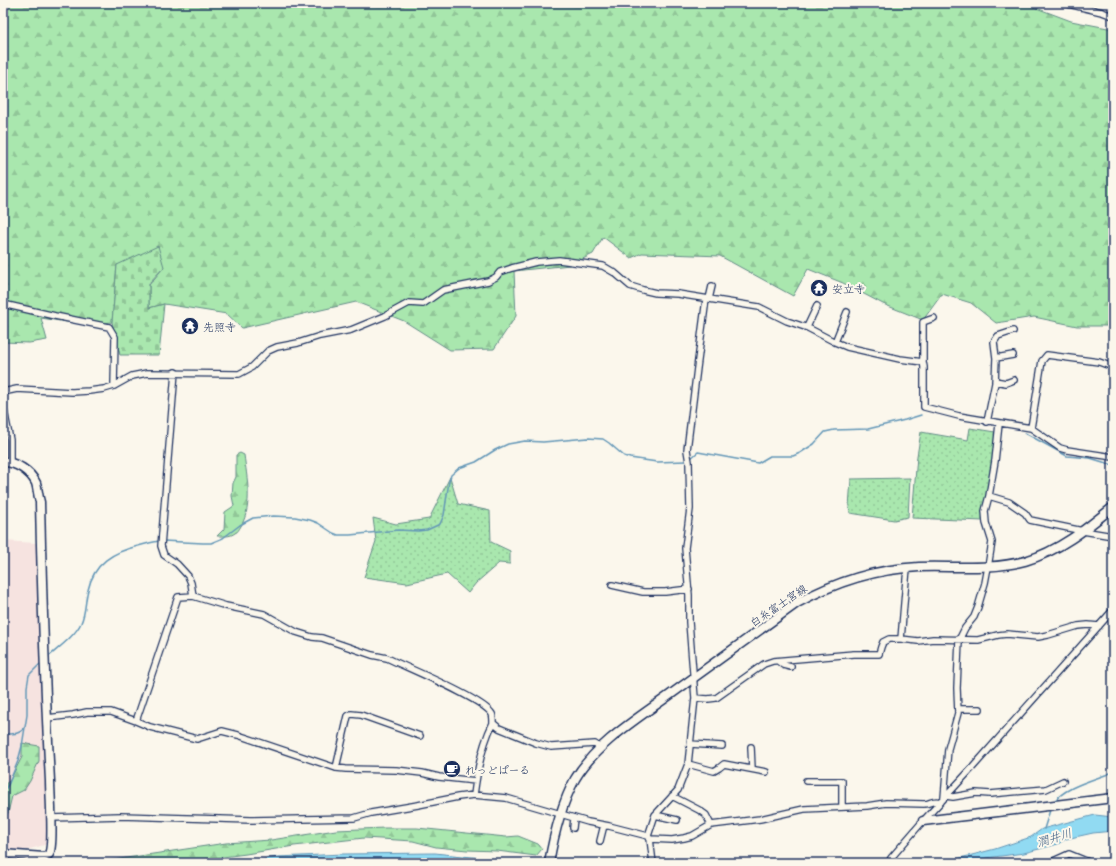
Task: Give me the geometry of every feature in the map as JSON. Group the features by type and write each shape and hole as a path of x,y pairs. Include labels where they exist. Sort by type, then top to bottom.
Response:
{"main road":[{"path":"3,854 44,857 50,853 51,847 40,502 35,483 26,470 7,462"},
{"name":"白糸富士宮線","path":"549,863 560,814 566,799 575,779 600,748 693,678 798,603 818,592 854,578 874,573 908,568 988,567 1007,565 1026,560 1060,546 1083,531 1113,507"},
{"path":"923,821 1113,798"}],"street":[{"path":"1064,3 1113,16"},
{"path":"3,392 17,388 78,391 104,388 114,386 132,376 147,373 175,372 239,374 252,367 268,351 277,347 298,344 320,336 351,330 385,316 409,303 423,304 443,290 488,282 500,272 512,268 536,262 559,260 603,266 616,273 630,286 656,293 678,294 759,307 787,321 807,327 846,347 874,354 923,362"},
{"path":"653,862 649,837 655,815 678,790 688,764 695,698 689,622 689,590 684,548 690,509 689,462 687,450 697,368 708,299 712,286"},
{"path":"3,304 109,327 115,337 114,386"},
{"path":"807,327 817,306"},
{"path":"835,342 847,312"},
{"path":"934,318 923,322 924,407 987,422 1031,428 1060,448 1113,457"},
{"path":"987,422 995,381 996,358 994,342 998,336 1013,331"},
{"path":"996,358 1013,355"},
{"path":"1031,428 1042,361 1047,355 1098,362 1113,367"},
{"path":"175,372 161,546 164,555 178,564 188,576 193,596"},
{"path":"995,381 1006,383 1014,380"},
{"path":"3,405 10,440 7,462"},
{"path":"944,799 948,749 956,722 958,709 957,688 959,640 965,628 974,617 986,583 992,542 986,523 985,511 995,461 999,424"},
{"path":"989,496 1009,502 1025,513 1030,520 1113,536"},
{"path":"901,639 908,568"},
{"path":"612,585 642,592 689,590"},
{"path":"136,721 178,597 193,596 226,606 264,614 296,632 312,637 322,638 372,655 387,658 472,698 488,709 492,714 493,723 488,733 478,766 474,795"},
{"path":"889,863 891,858 923,821 1113,610"},
{"path":"695,698 716,698 764,664 778,661 854,654 879,654 880,647 883,642 888,639 918,641 933,639 978,640 1007,634 1038,637 1078,626 1099,626"},
{"path":"778,661 782,665 791,667"},
{"path":"958,709 980,709"},
{"path":"47,718 73,716 87,712 111,712 150,727 197,739 222,731 336,768 396,770 476,781"},
{"path":"336,768 348,716 351,714 361,715 420,736"},
{"path":"493,723 499,728 551,748 595,744 600,748"},
{"path":"690,744 722,746"},
{"path":"751,747 752,769"},
{"path":"688,764 714,771 724,764 766,772"},
{"path":"806,781 842,782 842,807"},
{"path":"51,818 121,816 252,820 354,818 371,813 458,796 474,795 506,798 574,818 589,819 604,825 649,837 672,840 692,836 711,825 760,819 804,809 867,806 886,803 928,804 936,800 976,793 990,794 1046,789 1063,781"},
{"path":"672,796 703,812 711,825"},
{"path":"655,815 677,820"},
{"path":"573,828 574,818"},
{"path":"600,841 604,825"},
{"path":"1049,863 1069,854 1091,863"}],"shaded area":[{"path":"3,541 36,543 48,844 27,850 3,850"}],"green space":[{"path":"3,3 1023,3 1071,21 1113,29 1113,326 1077,326 1034,317 996,323 971,303 942,294 923,320 883,304 843,283 808,269 793,296 720,256 642,253 631,258 603,237 593,254 570,265 514,271 516,316 494,349 450,350 404,321 356,302 242,328 227,314 164,304 149,308 149,285 164,267 117,265 112,322 86,325 41,318 47,340 29,343 3,342"},
{"path":"158,246 164,267 149,283 149,308 164,304 159,355 120,355 112,322 117,265"},
{"path":"970,428 995,432 993,459 983,521 912,518 917,456 921,432 968,440"},
{"path":"240,453 244,455 248,482 248,500 245,518 236,533 229,536 217,536 224,529 225,512 234,506 232,496 233,483 236,477 236,455"},
{"path":"450,477 458,504 490,511 491,542 510,551 510,564 499,563 476,583 468,593 447,574 407,583 364,577 376,541 373,518 396,524 429,519"},
{"path":"910,478 908,517 894,520 850,513 851,479"},
{"path":"22,743 39,746 39,761 24,790 12,796 8,813 3,820 3,786 10,780 22,757"},
{"path":"417,828 506,837 518,836 538,844 542,849 536,856 497,851 436,847 413,841 364,838 294,846 184,863 93,863 226,843 271,840 336,830"}],"water":[{"name":"潤井川","path":"1095,815 1113,817 1113,831 1093,833 1066,839 1058,844 1024,853 986,858 971,863 941,863 995,849 1031,837 1042,829"},
{"path":"435,853 526,863 242,863 278,857 343,854"}],"waterway":[{"path":"691,458 698,452 758,463 770,456 793,456 800,453 814,444 825,432 834,430 868,429 921,415"},
{"path":"1025,433 1067,456 1090,458 1113,465"},
{"path":"163,541 211,543 223,538 240,525 253,518 273,516 295,517 310,520 338,535 398,530 427,530 440,524 444,515 451,475 459,468 476,462 508,444 525,441 543,442 588,438 603,439 624,456 630,458 657,462 686,461"},
{"path":"47,658 75,633 81,623 91,581 100,566 113,555 120,552 159,541"},
{"path":"3,793 18,761 22,746 27,715 27,687 29,675 41,663"},
{"path":"3,734 18,733 25,727"},
{"path":"1053,803 1058,797 1072,788 1113,772"},
{"name":"潤井川","path":"1044,829 1050,810"}],"place":[{"name":"安立寺","path":"819,288"},
{"name":"先照寺","path":"190,326"},
{"name":"れっどぱーる","path":"452,769"}]}
